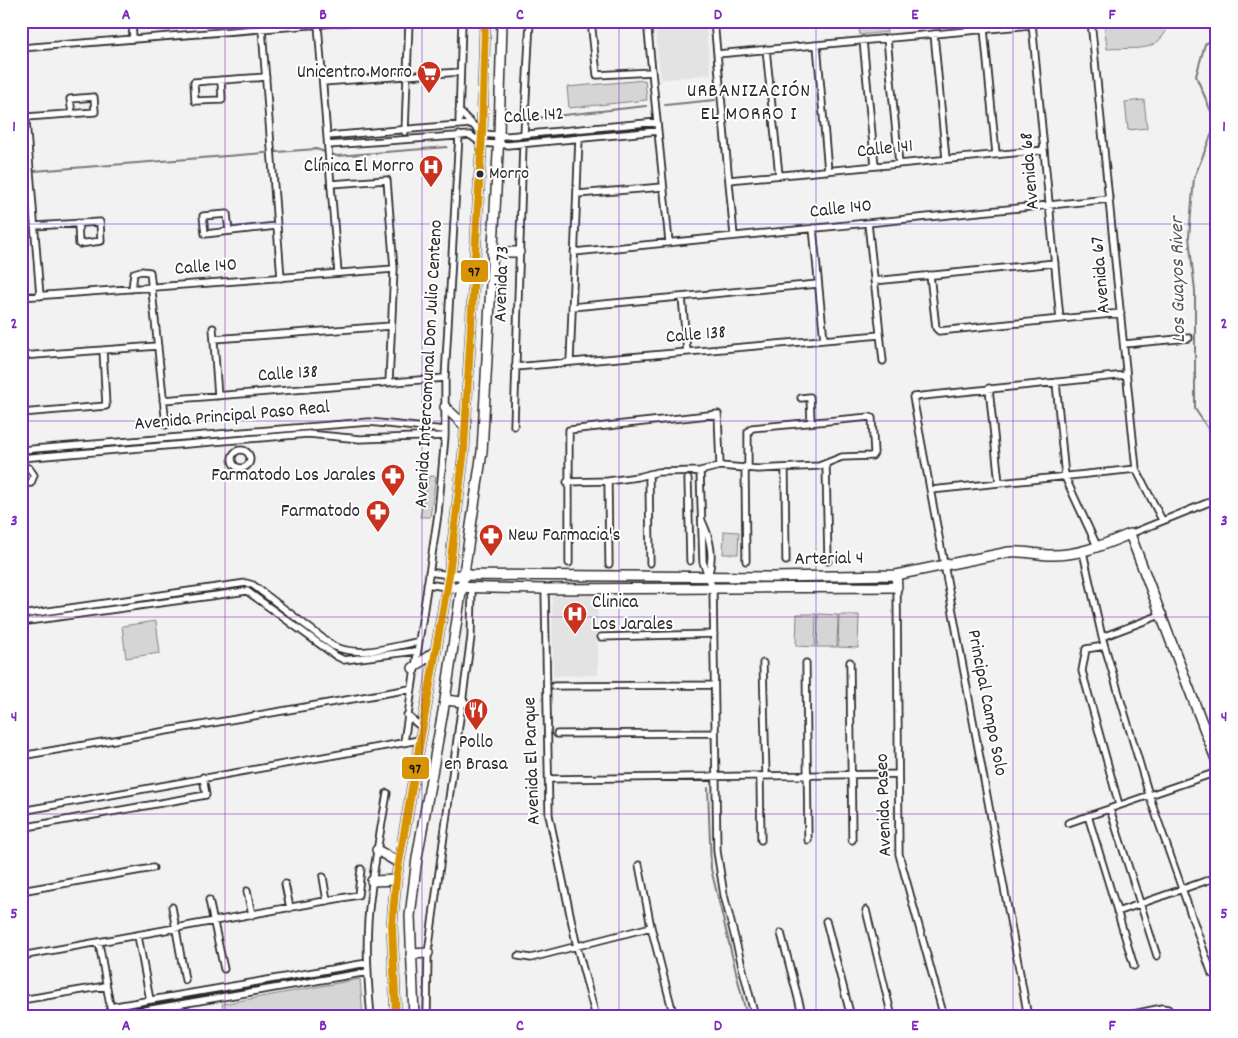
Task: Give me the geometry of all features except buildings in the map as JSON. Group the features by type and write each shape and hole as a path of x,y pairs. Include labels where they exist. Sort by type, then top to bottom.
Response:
{"main road":[{"name":"Avenida Intercomunal Don Julio Centeno","path":"396,1017 392,925 396,880 434,652 449,575 466,427 482,143 485,21"},
{"path":"414,1017 410,916 417,858 467,588 464,577 482,452 498,145 502,21"},
{"path":"492,252 519,252"},
{"path":"445,407 466,427"},
{"path":"1130,534 1163,614 1217,762"},
{"name":"Arterial 4","path":"449,575 464,577 896,575 1009,552 1027,551 1047,555 1083,552 1098,548 1130,534"},
{"path":"896,575 897,587"},
{"path":"545,577 545,589"},
{"name":"Arterial 4","path":"446,587 545,589 897,587"},
{"path":"413,668 434,652"},
{"path":"445,700 463,702"},
{"path":"378,850 399,863"},
{"path":"372,881 396,880"},
{"path":"411,954 428,953"}],"street":[{"path":"132,21 133,39"},
{"path":"21,48 361,21"},
{"path":"405,139 409,21"},
{"path":"459,124 462,21"},
{"path":"524,134 530,21"},
{"path":"591,21 597,75 652,72"},
{"path":"647,21 669,242"},
{"path":"714,21 734,236"},
{"name":"Avenida 67","path":"1091,21 1136,470 1162,520"},
{"path":"717,54 1032,23"},
{"name":"Avenida 68","path":"1032,23 1060,319"},
{"path":"318,25 338,273"},
{"path":"262,29 281,278"},
{"path":"984,29 996,154"},
{"path":"934,34 946,159"},
{"path":"887,38 900,164"},
{"path":"863,40 875,166"},
{"path":"817,44 828,171"},
{"path":"766,49 779,176"},
{"path":"21,58 40,296"},
{"path":"323,82 460,72"},
{"path":"221,80 222,100 195,101 194,82 221,80 266,77"},
{"path":"26,117 72,114 95,112 94,97 70,99 72,114"},
{"name":"Calle 142","path":"459,111 482,134 498,135 657,122"},
{"path":"327,136 470,124"},
{"name":"Calle 142","path":"328,147 459,135 470,135 482,143 498,145 523,144 658,131"},
{"name":"Avenida Intercomunal Don Julio Centeno","path":"404,742 413,668 430,572 445,433 446,378 459,135"},
{"path":"570,362 579,138"},
{"name":"Avenida 73","path":"514,426 523,144"},
{"name":"Calle 141","path":"729,180 1044,150"},
{"path":"331,184 387,180 394,269 389,383"},
{"path":"577,194 663,187"},
{"name":"Calle 140","path":"574,252 1110,199"},
{"path":"229,231 227,214 203,216 204,234 276,226"},
{"path":"34,226 78,223 100,222 101,241 79,244 78,223"},
{"path":"868,223 883,361"},
{"path":"813,228 824,340"},
{"path":"874,280 1055,263"},
{"name":"Calle 140","path":"21,297 394,269"},
{"path":"132,289 134,273 141,270 150,272 166,425"},
{"path":"930,275 936,328 939,331 1121,313"},
{"path":"572,307 818,284"},
{"path":"682,297 687,352"},
{"path":"214,339 391,326"},
{"path":"214,328 218,396"},
{"name":"Calle 138","path":"515,367 880,335"},
{"path":"1124,344 1188,338"},
{"path":"21,356 158,346"},
{"path":"21,413 106,406 103,350"},
{"path":"999,483 989,388 1126,375"},
{"name":"Calle 138","path":"163,400 446,378"},
{"path":"1056,382 1065,477 1098,548"},
{"name":"Principal Campo Solo","path":"989,388 914,395 1028,1017"},
{"path":"801,398 810,397 811,422"},
{"path":"569,563 567,482 569,430 717,414 719,415 720,466"},
{"path":"567,482 608,481 649,474 700,471 720,466 747,467 785,468 826,464 842,457 873,455 872,418 752,428 748,432 747,467 746,561"},
{"name":"Avenida Principal Paso Real","path":"24,449 369,422 445,433"},
{"path":"338,424 338,437"},
{"path":"241,450 242,431"},
{"name":"Avenida Principal Paso Real","path":"24,458 308,434 360,439 445,433"},
{"path":"21,484 28,485 34,478 32,470 22,468 24,449"},
{"path":"826,464 828,561"},
{"path":"785,468 786,561"},
{"path":"931,490 1136,470"},
{"path":"700,471 702,521 710,542 713,562 708,577 713,588 716,852 755,1017"},
{"path":"649,474 650,563"},
{"path":"688,479 690,561"},
{"path":"608,481 609,564"},
{"name":"Arterial 4","path":"1130,534 1217,499"},
{"path":"689,504 701,505"},
{"path":"1083,552 1104,646 1149,795 1184,889 1212,974"},
{"name":"Arterial 4","path":"430,572 449,575"},
{"path":"21,615 238,583 248,584 333,646 342,650 359,652 417,642"},
{"path":"247,591 248,584"},
{"name":"Arterial 4","path":"427,584 446,587"},
{"name":"Avenida Paseo","path":"897,587 899,854 944,1017"},
{"path":"427,1017 428,953 471,637 467,588"},
{"name":"Avenida El Parque","path":"545,589 549,815 577,947 596,1017"},
{"path":"21,622 247,591 344,660 416,651"},
{"path":"136,598 137,606"},
{"path":"1102,637 1163,614"},
{"path":"601,637 714,634"},
{"path":"1104,646 1086,649 1082,671 1119,806"},
{"path":"761,840 763,662"},
{"path":"850,662 852,840"},
{"path":"806,663 808,840"},
{"path":"554,686 714,685"},
{"path":"21,756 410,689"},
{"path":"407,715 422,727"},
{"path":"558,734 714,733"},
{"path":"21,811 203,777 419,740"},
{"path":"1068,823 1217,772"},
{"path":"549,779 898,774"},
{"path":"21,828 206,795 203,777"},
{"path":"371,1017 367,963 372,881 387,793"},
{"path":"1110,809 1157,956"},
{"path":"1088,816 1134,966"},
{"path":"639,865 651,927 674,1017"},
{"path":"21,891 152,868"},
{"path":"21,956 358,895 361,869"},
{"path":"323,877 328,901"},
{"path":"1118,912 1217,877"},
{"path":"285,884 290,908"},
{"path":"247,892 252,915"},
{"path":"209,900 224,969"},
{"path":"172,907 185,980"},
{"path":"866,910 892,1017"},
{"path":"826,921 851,1017"},
{"path":"518,956 531,958 651,927"},
{"path":"781,933 803,1017"},
{"path":"138,936 150,1000"},
{"path":"99,943 112,1017 368,972"},
{"path":"110,1007 367,963"},
{"path":"21,1000 106,986"},
{"path":"224,987 226,996"},
{"path":"1119,1017 1162,1008 1168,1009 1173,1017"}],"shaded area":[{"path":"654,21 705,21 711,74 661,80"},
{"path":"858,21 886,21 887,32 860,35"},
{"path":"1104,21 1171,21 1166,32 1153,44 1138,48 1107,49"},
{"path":"645,80 647,100 569,108 567,87"},
{"path":"1144,100 1147,128 1128,130 1125,102"},
{"path":"429,476 436,476 430,517 420,517"},
{"path":"724,531 739,532 738,554 723,554"},
{"name":"Clinica Los Jarales","path":"597,595 598,675 553,676 552,596"},
{"path":"797,614 816,614 815,647 796,646"},
{"path":"818,614 838,615 837,647 817,647"},
{"path":"839,615 859,615 858,648 838,647"},
{"path":"156,621 160,653 126,658 122,626"},
{"path":"360,979 363,1017 224,1017 222,1004"}],"waterway":[{"name":"Los Guayos River","path":"1217,38 1205,44 1196,76 1216,123 1194,178 1189,237 1195,291 1195,409 1217,442"},
{"path":"665,105 715,100"},
{"path":"528,119 646,106"},
{"path":"21,172 316,149 337,156 447,147"},
{"path":"708,788 711,869 747,1017"}],"transit line":[{"name":"97","path":"396,1017 392,925 396,880 449,575 464,450 482,134 485,21"}],"place":[{"name":"Unicentro Morro","path":"429,94"},
{"name":"Morro","path":"480,174"},
{"name":"Clínica El Morro","path":"431,188"},
{"name":"Farmatodo Los Jarales","path":"393,497"},
{"name":"Farmatodo","path":"378,533"},
{"name":"New Farmacia's","path":"491,557"},
{"name":"Clinica Los Jarales","path":"575,635"},
{"name":"Pollo en Brasa","path":"476,731"}],"district":[{"name":"URBANIZACIÓN EL MORRO I","path":"749,104"}]}
